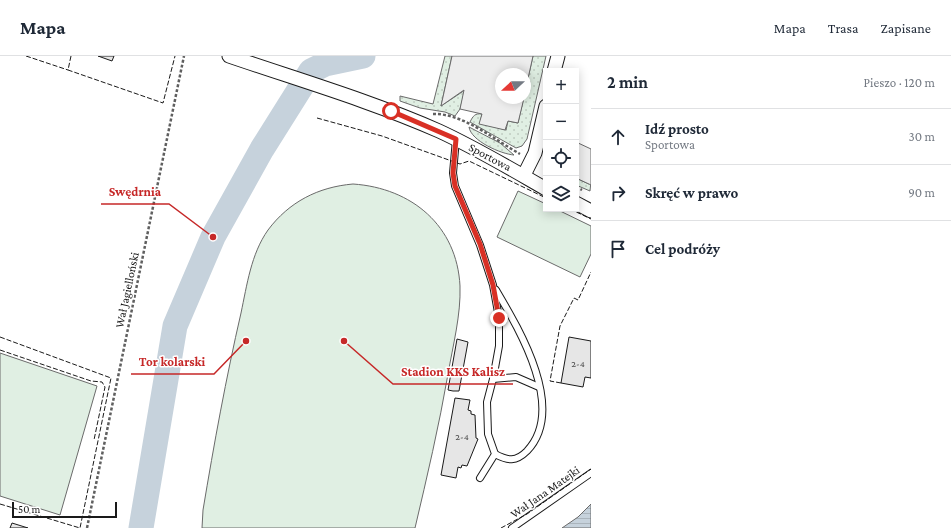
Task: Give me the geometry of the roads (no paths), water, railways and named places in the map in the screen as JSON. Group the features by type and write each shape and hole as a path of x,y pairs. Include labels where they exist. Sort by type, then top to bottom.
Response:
{"street":[{"name":"Sportowa","path":"229,56 343,94 406,117 456,139 524,175 543,187"},
{"path":"555,68 558,56"},
{"path":"524,175 538,141 543,119"},
{"path":"579,205 591,211"}],"lane":[{"path":"456,139 453,173 455,186 480,244 493,285 499,318 499,346 494,379 487,402 488,434 495,454 507,461 519,458 532,446 541,424 542,401 534,362 523,336 493,285"},
{"path":"494,379 516,377 539,387"},
{"path":"480,478 495,454"},
{"name":"Wał Jana Matejki","path":"512,528 591,473"}],"waterway":[{"path":"141,528 175,326 213,237 262,149 311,71 325,64 363,56"}],"place":[{"name":"Swędrnia","path":"213,237"},
{"name":"Tor kolarski","path":"246,341"},
{"name":"Stadion KKS Kalisz","path":"344,341"}]}
